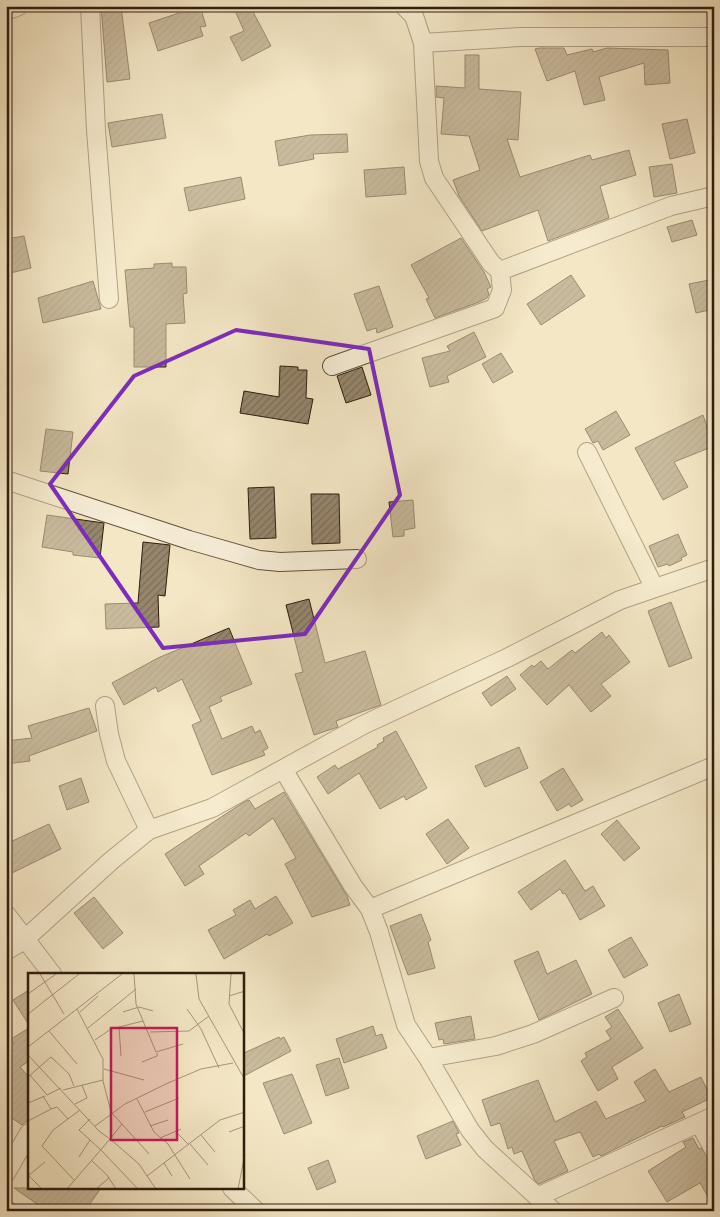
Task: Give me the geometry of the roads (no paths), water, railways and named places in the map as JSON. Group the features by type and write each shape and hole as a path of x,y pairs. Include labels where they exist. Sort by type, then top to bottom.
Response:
{"street":[{"path":"6,11 19,6"},
{"path":"90,6 96,130 109,299"},
{"path":"332,366 495,308 502,290 500,270 491,263 434,178 429,161 423,43 414,16 404,6"},
{"path":"423,43 520,37 714,37"},
{"path":"500,270 671,206 714,196"},
{"path":"587,452 654,587"},
{"path":"6,480 189,540 259,560 280,562 357,559"},
{"path":"6,951 24,940 112,860 149,830 212,808 363,725 507,658 620,600 714,568"},
{"path":"105,706 109,734 116,761 149,830"},
{"path":"370,909 714,766"},
{"path":"283,769 353,886 370,909 379,932 406,1025 428,1058 470,1130 497,1161 553,1211"},
{"path":"6,914 24,940 51,973"},
{"path":"428,1058 496,1046 533,1034 614,998"},
{"path":"537,1197 707,1120 714,1150"},
{"path":"6,1173 28,1135"},
{"path":"234,1190 256,1211"}]}
